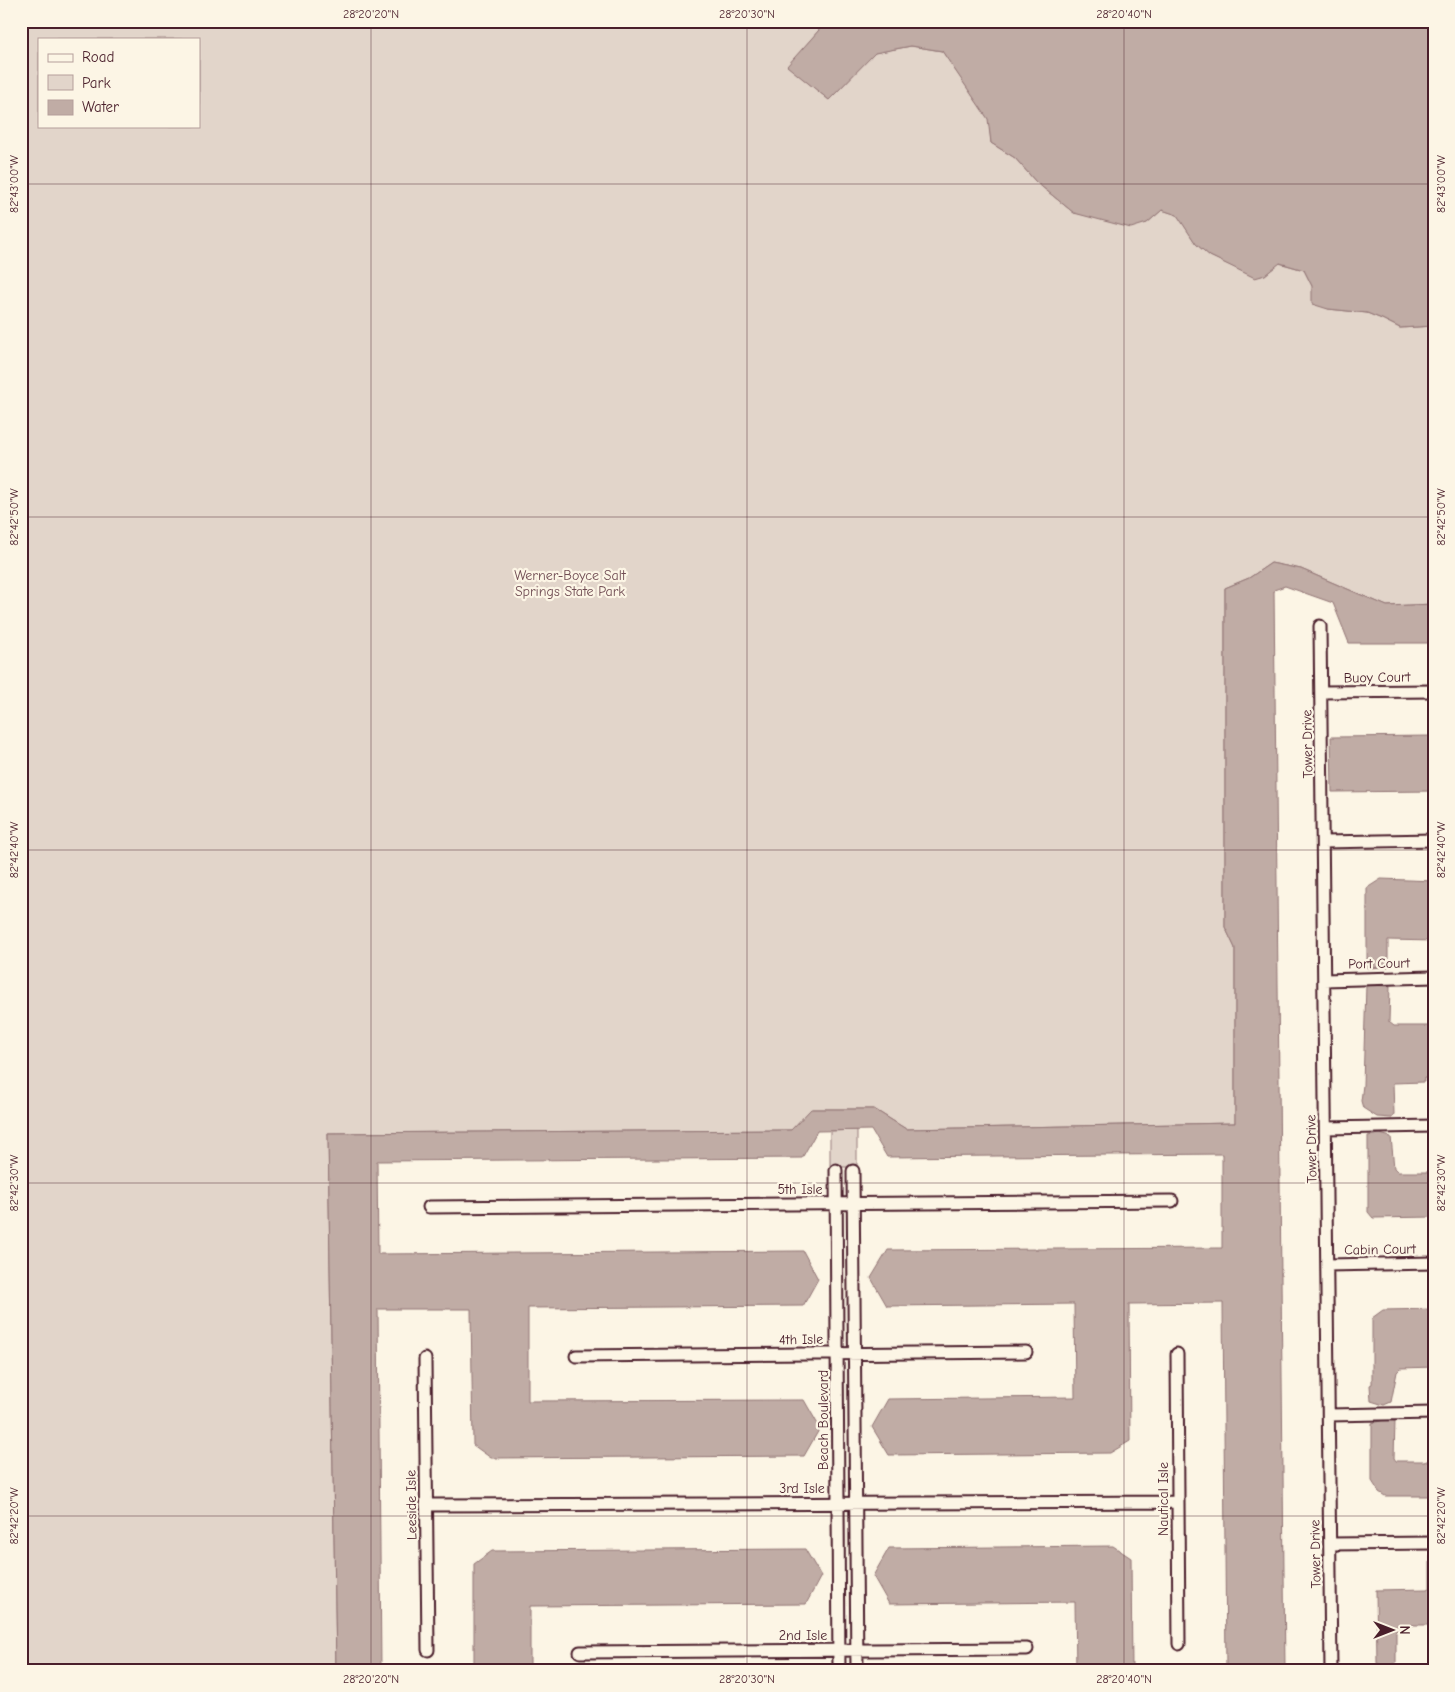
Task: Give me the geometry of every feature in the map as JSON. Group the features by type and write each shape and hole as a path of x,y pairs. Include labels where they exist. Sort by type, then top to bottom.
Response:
{"street":[{"name":"Tower Drive","path":"1320,626 1331,1671"},
{"name":"Buoy Court","path":"1321,692 1434,691"},
{"path":"1323,842 1434,840"},
{"name":"Port Court","path":"1324,980 1434,977"},
{"path":"1326,1128 1434,1126"},
{"name":"Beach Boulevard","path":"836,1170 839,1671"},
{"path":"853,1171 857,1671"},
{"name":"5th Isle","path":"429,1207 1172,1201"},
{"name":"Cabin Court","path":"1327,1265 1434,1264"},
{"name":"4th Isle","path":"576,1356 1026,1352"},
{"name":"Nautical Isle","path":"1177,1354 1179,1644"},
{"name":"Leeside Isle","path":"425,1359 428,1650"},
{"path":"1329,1415 1434,1414"},
{"name":"3rd Isle","path":"426,1505 1178,1502"},
{"path":"1330,1544 1434,1543"},
{"name":"2nd Isle","path":"580,1652 1027,1649"}],"green space":[{"name":"Werner-Boyce Salt Springs State Park","path":"21,21 827,21 788,66 829,100 874,53 911,46 942,51 989,119 991,143 1015,158 1036,182 1074,213 1147,223 1162,210 1178,215 1196,244 1210,256 1255,277 1265,275 1279,263 1304,270 1312,286 1328,309 1367,313 1400,328 1434,326 1434,604 1387,606 1301,569 1271,563 1249,578 1225,588 1225,927 1235,948 1235,1123 906,1129 874,1109 812,1109 791,1130 328,1133 336,1671 21,1671"},
{"path":"857,1130 857,1167 830,1167 830,1131"}],"water":[{"path":"827,21 1434,21 1434,326 1400,328 1367,313 1328,309 1312,304 1312,286 1304,270 1280,263 1265,275 1255,278 1210,256 1196,244 1177,215 1162,210 1147,223 1131,228 1074,213 1036,182 1015,158 991,143 988,119 942,51 911,46 875,53 829,100 787,66"},
{"path":"1271,563 1301,569 1387,606 1434,604 1434,643 1349,643 1333,603 1285,586 1274,590 1285,1671 1226,1671 1223,1303 1129,1304 1130,1441 1110,1453 889,1455 872,1427 888,1399 1075,1397 1074,1304 887,1306 871,1278 888,1250 1222,1248 1222,1154 887,1157 871,1130 817,1131 802,1158 377,1161 378,1254 803,1251 818,1279 803,1306 528,1308 528,1401 804,1400 820,1428 804,1456 491,1458 473,1445 471,1309 378,1309 381,1671 336,1671 328,1133 791,1130 811,1109 874,1109 906,1129 1235,1123 1235,948 1225,927 1225,588 1249,578"},
{"path":"1434,736 1434,791 1332,792 1331,737"},
{"path":"1381,879 1434,881 1434,941 1388,940 1388,967 1367,968 1367,888"},
{"path":"1366,985 1390,986 1389,1022 1394,1026 1434,1026 1434,1079 1424,1078 1424,1082 1393,1083 1394,1114 1392,1118 1377,1117 1363,1108 1361,1101"},
{"path":"1380,1134 1391,1137 1394,1168 1398,1172 1434,1172 1434,1217 1373,1218 1368,1212 1368,1136"},
{"path":"1434,1309 1434,1367 1401,1368 1397,1372 1391,1402 1384,1405 1371,1401 1372,1318 1383,1310"},
{"path":"1384,1420 1395,1421 1394,1458 1396,1461 1434,1461 1434,1496 1385,1496 1379,1492 1372,1481 1372,1423"},
{"path":"1113,1546 1131,1558 1132,1671 1076,1671 1075,1602 889,1604 873,1576 889,1548"},
{"path":"805,1549 821,1576 806,1604 530,1606 530,1671 474,1671 474,1564 492,1551"},
{"path":"1430,1556 1434,1556 1434,1625 1402,1625 1396,1630 1396,1663 1386,1667 1377,1663 1376,1590 1430,1588"}]}
